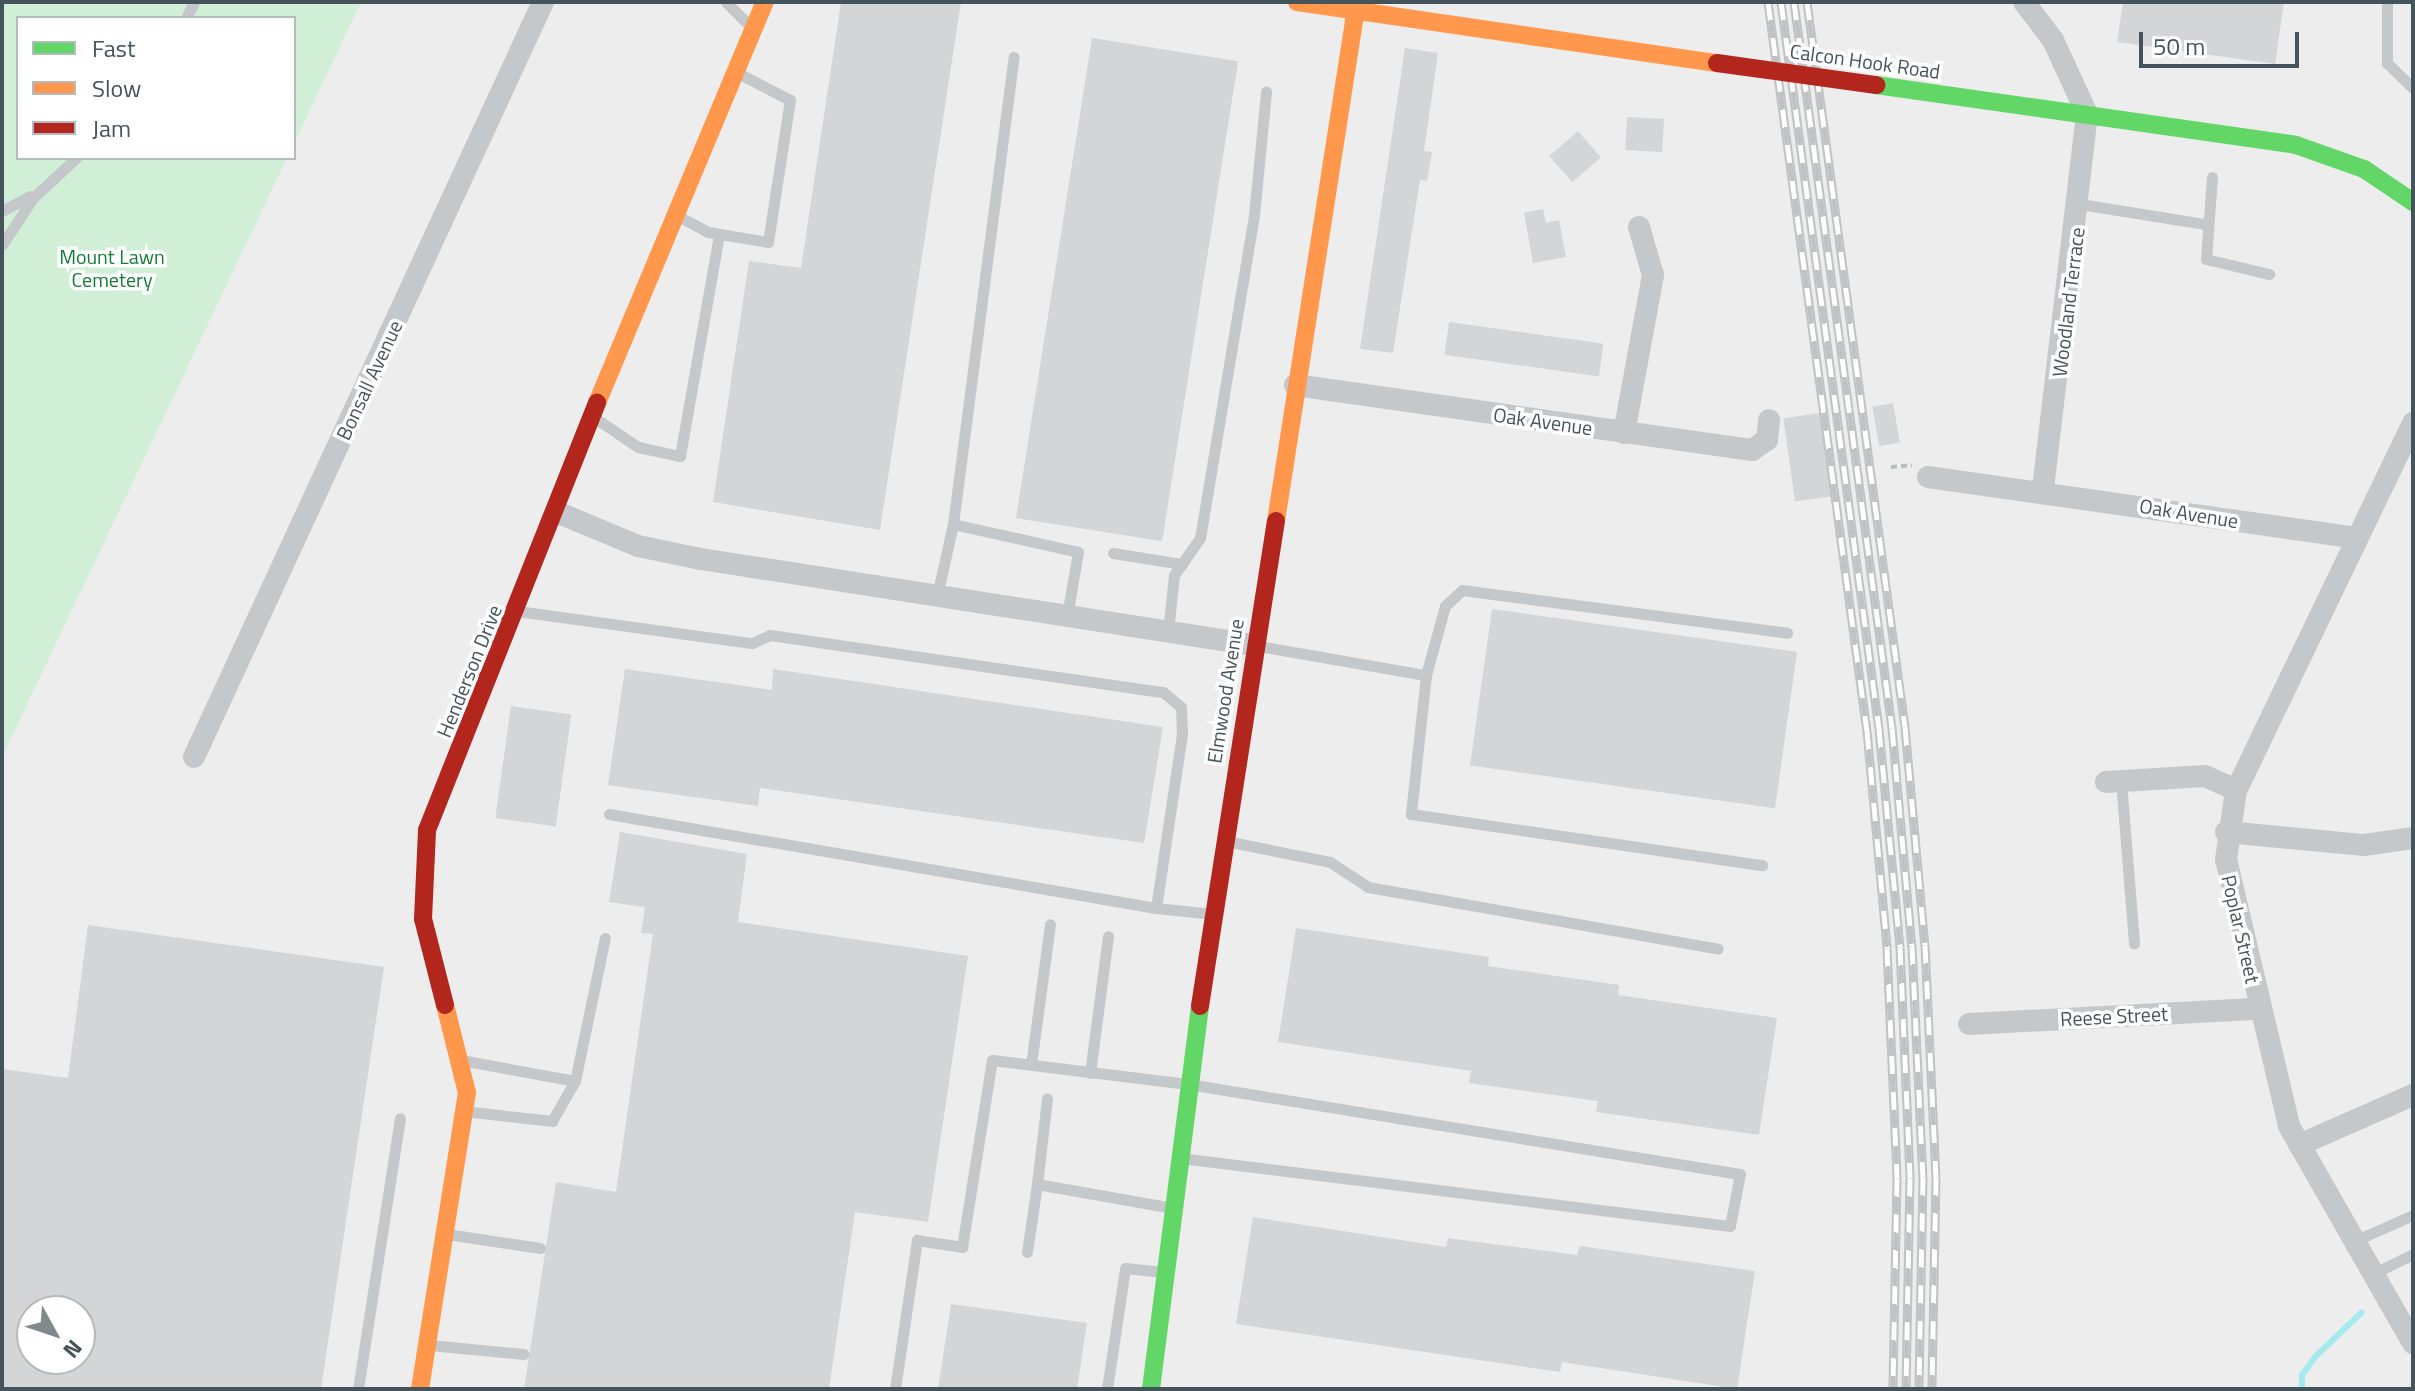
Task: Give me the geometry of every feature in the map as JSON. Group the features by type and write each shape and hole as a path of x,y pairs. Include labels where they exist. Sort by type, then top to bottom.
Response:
{"street":[{"name":"Bonsall Avenue","path":"194,757 543,2"},
{"name":"Henderson Drive","path":"420,1389 467,1093 456,1060 423,919 427,830 559,513 673,214 765,2"},
{"name":"Calcon Hook Road","path":"1297,2 1356,6 1717,63 2296,145 2364,169 2413,202"},
{"path":"2024,2 2053,40 2087,114"},
{"name":"Elmwood Avenue","path":"1152,1389 1188,1084 1356,6"},
{"name":"Woodland Terrace","path":"2043,490 2080,204 2087,114"},
{"path":"1624,433 1653,275 1639,227"},
{"name":"Oak Avenue","path":"1295,385 1752,450 1767,440 1769,420"},
{"name":"Poplar Street","path":"2413,423 2236,790 2226,832 2229,880 2289,1126 2413,1343"},
{"name":"Oak Avenue","path":"1928,477 2043,490 2355,538"},
{"path":"559,513 638,546 1254,645"},
{"path":"2114,782 2205,776 2236,790"},
{"path":"2226,832 2364,845 2413,838"},
{"name":"Reese Street","path":"1969,1024 2259,1009"},
{"path":"2299,1145 2413,1095"}],"lane":[{"path":"726,2 754,30"},
{"path":"2387,2 2387,63 2413,88"},
{"path":"937,596 953,524 1014,57"},
{"path":"673,214 719,234 768,242 790,100 735,71"},
{"path":"1168,632 1174,575 1200,538 1254,215 1266,92"},
{"path":"2,245 23,209 74,160"},
{"path":"2212,177 2205,224 2206,259 2269,274"},
{"path":"2,211 53,179"},
{"path":"2080,204 2205,224"},
{"path":"595,418 638,447 680,456 719,234"},
{"path":"953,524 1078,552 1067,616"},
{"path":"1113,553 1182,564"},
{"path":"1762,865 1411,814 1426,675 1445,606 1462,590 1787,633"},
{"path":"517,611 752,643 770,635 1163,692 1181,707 1182,734 1156,908"},
{"path":"1254,645 1426,675"},
{"path":"2114,782 2134,943"},
{"path":"609,814 1156,908 1214,914"},
{"path":"1225,841 1330,862 1368,887 1718,949"},
{"path":"1031,1065 1050,924"},
{"path":"1090,1073 1108,936"},
{"path":"464,1111 552,1121 575,1081 605,938"},
{"path":"456,1060 575,1081"},
{"path":"895,1389 917,1240 962,1247 992,1060 1188,1084 1740,1174 1730,1226 1179,1158"},
{"path":"1027,1252 1047,1099"},
{"path":"358,1389 400,1118"},
{"path":"1037,1184 1173,1208"},
{"path":"2354,1241 2413,1215"},
{"path":"443,1234 540,1248"},
{"path":"2372,1274 2413,1254"},
{"path":"1107,1389 1125,1268 1165,1272"},
{"path":"426,1345 524,1354"}],"green space":[{"name":"Mount Lawn Cemetery","path":"2,2 361,2 296,140 296,16 16,16 16,160 286,160 2,757"}],"building":[{"path":"841,2 961,2 880,530 713,502 749,261 801,268"},
{"path":"2123,2 2284,2 2275,64 2117,42"},
{"path":"1092,38 1238,61 1162,541 1016,518"},
{"path":"1405,48 1438,53 1424,151 1432,152 1427,181 1420,180 1393,353 1360,349"},
{"path":"1627,117 1664,119 1662,152 1625,150"},
{"path":"1578,131 1601,157 1572,182 1549,156"},
{"path":"1543,209 1546,223 1559,220 1566,257 1533,263 1524,213"},
{"path":"1449,322 1603,344 1599,376 1444,355"},
{"path":"1893,403 1900,442 1879,446 1872,407"},
{"path":"1821,413 1833,496 1795,501 1783,418"},
{"path":"1492,609 1797,652 1775,808 1470,765"},
{"path":"625,669 772,690 773,669 1163,727 1144,843 760,788 758,806 608,785"},
{"path":"511,706 571,714 556,826 495,818"},
{"path":"620,832 747,854 738,922 968,956 928,1222 855,1212 829,1389 524,1389 556,1182 616,1192 653,934 641,933 645,907 609,902"},
{"path":"88,925 384,967 321,1389 2,1389 2,1069 68,1078"},
{"path":"1296,928 1489,957 1488,966 1619,985 1618,995 1777,1018 1759,1135 1596,1112 1598,1101 1469,1083 1471,1071 1278,1042"},
{"path":"1253,1217 1446,1247 1448,1238 1577,1255 1580,1246 1755,1271 1737,1389 1562,1362 1560,1372 1236,1324"},
{"path":"951,1304 1087,1323 1077,1389 938,1389"}],"waterway":[{"path":"2302,1389 2302,1375 2315,1357 2361,1313"}],"railway":[{"path":"1768,2 1867,731 1887,948 1897,1178 1893,1389"},
{"path":"1781,2 1879,729 1900,947 1910,1178 1906,1389"},
{"path":"1794,2 1892,728 1912,946 1923,1177 1919,1389"},
{"path":"1807,2 1905,727 1925,945 1936,1177 1932,1389"}],"traffic: fast":[{"path":"1876,85 2296,145 2364,169 2413,202"},
{"path":"1151,1389 1200,1006"}],"traffic: slow":[{"path":"597,403 765,2"},
{"path":"1297,2 1717,63"},
{"path":"1276,521 1357,2"},
{"path":"420,1389 467,1093 445,1005"}],"traffic: jam":[{"path":"1717,63 1876,85"},
{"path":"445,1005 423,919 427,830 597,403"},
{"path":"1200,1006 1276,521"}]}
